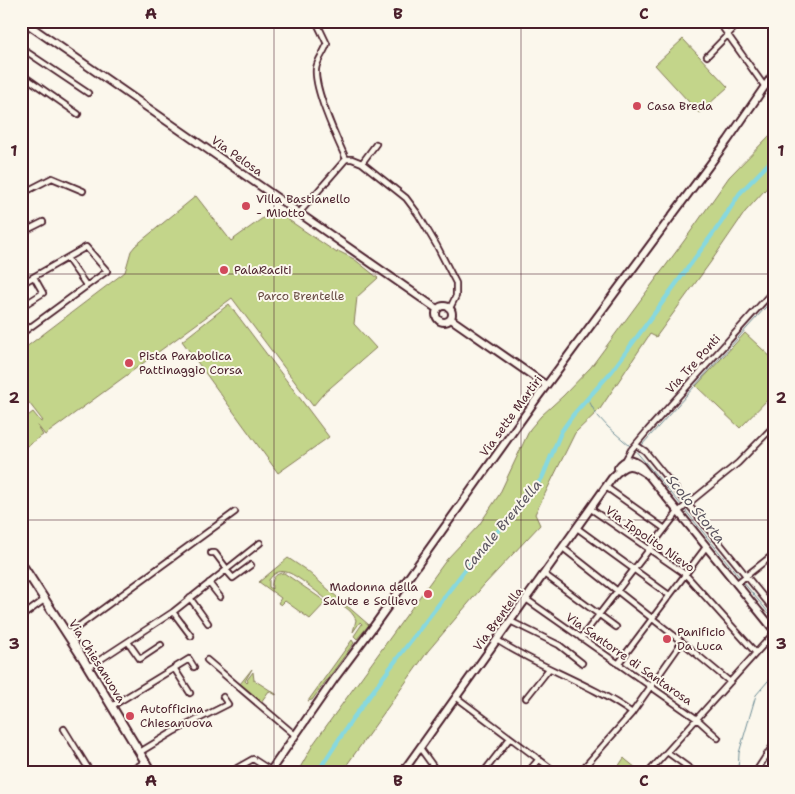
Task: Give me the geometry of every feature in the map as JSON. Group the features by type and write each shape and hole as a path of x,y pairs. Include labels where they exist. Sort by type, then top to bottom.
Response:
{"main road":[{"name":"Via Pelosa","path":"25,23 437,309 436,317 440,321 446,322 451,319 546,385"},
{"name":"Via sette Martiri","path":"269,772 546,385 774,73"},
{"path":"437,309 443,306 450,308 453,314 451,319"},
{"path":"624,464 632,460 640,466 679,511 774,632"},
{"path":"624,464 632,466 648,475"},
{"name":"Via Brentella","path":"402,773 612,478 624,464"},
{"name":"Via Chiesanuova","path":"21,563 68,634 152,773"}],"street":[{"path":"316,21 327,44 317,65 317,81 323,102 346,159"},
{"path":"718,21 765,87"},
{"path":"707,56 741,21"},
{"path":"21,48 88,93"},
{"path":"21,74 78,114"},
{"path":"362,163 376,144"},
{"path":"346,159 362,163 406,198 418,214 456,283 456,296 450,308"},
{"path":"299,213 346,159"},
{"path":"21,194 52,178 83,191"},
{"path":"21,233 42,222"},
{"path":"21,284 86,247 107,271 21,334"},
{"path":"67,258 86,285"},
{"path":"21,307 44,293 34,277"},
{"name":"Via Tre Ponti","path":"635,448 690,382 774,290"},
{"path":"581,638 633,568 679,511 738,463 774,426"},
{"path":"624,464 635,448"},
{"path":"635,448 640,466"},
{"path":"635,448 687,504 774,610"},
{"path":"606,487 665,529"},
{"name":"Via Ippolito Nievo","path":"591,509 686,574 756,654"},
{"path":"68,634 235,512"},
{"path":"577,528 669,595"},
{"path":"89,668 173,612 260,543"},
{"path":"618,664 706,547"},
{"path":"563,548 730,682"},
{"path":"211,553 214,553 233,578 251,565"},
{"path":"737,583 774,554"},
{"path":"544,574 616,627"},
{"path":"21,583 30,577"},
{"path":"209,583 220,597"},
{"path":"190,598 208,623"},
{"name":"Via Santorre di Santarosa","path":"526,599 697,719 718,738"},
{"path":"21,617 44,600"},
{"path":"173,612 191,636"},
{"path":"510,621 559,645 582,663"},
{"path":"648,773 774,632"},
{"path":"496,640 515,652 603,695 632,713"},
{"path":"128,642 140,660 161,645"},
{"path":"579,773 632,713 682,642"},
{"path":"112,706 188,659 194,667"},
{"path":"207,660 295,735"},
{"path":"174,668 190,693"},
{"path":"526,698 549,669"},
{"path":"140,752 173,732 228,704 223,697"},
{"path":"456,697 557,773"},
{"path":"64,729 91,773"},
{"path":"483,773 510,738"},
{"path":"755,773 774,744"},
{"path":"420,748 438,773"},
{"path":"666,752 696,773"},
{"path":"237,768 253,759 269,772"},
{"path":"527,773 539,759"},
{"path":"127,773 145,762"}],"green space":[{"path":"683,39 728,87 699,113 655,65"},
{"path":"774,131 774,180 745,212 656,337 650,334 600,409 575,433 535,514 540,525 484,585 428,651 341,773 297,773 314,743 447,559 479,525 499,495 530,429 591,367 729,177"},
{"name":"Parco Brentelle","path":"196,196 231,241 274,210 337,253 338,251 354,259 378,278 357,297 354,324 376,348 323,394 313,406 232,298 45,435 37,425 43,435 21,450 21,421 33,412 41,422 43,421 23,395 27,392 21,383 21,351 125,272 131,251 135,246"},
{"path":"229,304 329,437 278,473 182,341"},
{"path":"745,333 774,360 774,393 740,428 696,386"},
{"path":"288,558 306,570 369,625 357,639 354,636 362,624 360,622 353,632 356,620 349,610 329,601 290,573 278,572 274,574 269,580 269,587 272,589 272,582 276,575 284,573 326,602 310,619 285,601 281,605 278,603 281,598 259,582"},
{"path":"352,640 354,643 312,700 308,701"},
{"path":"252,669 245,681 248,682 247,680 253,672 254,680 276,695 269,691 261,702 240,684"},
{"path":"624,758 641,772 608,773 615,765 618,767"}],"waterway":[{"name":"Canale Brentella","path":"317,773 351,721 390,668 481,549 517,511 542,478 561,432 573,415 612,371 720,224 740,193 774,158"},
{"path":"641,446 774,298"},
{"name":"Scolo Storta","path":"588,399 596,414"},
{"name":"Scolo Storta","path":"598,416 630,446"},
{"name":"Scolo Storta","path":"634,449 683,507"},
{"name":"Scolo Storta","path":"685,510 741,579"},
{"name":"Scolo Storta","path":"743,582 774,619"},
{"path":"738,773 739,753 756,695 774,674"}],"place":[{"name":"Casa Breda","path":"637,106"},
{"name":"Villa Bastianello - Miotto","path":"246,206"},
{"name":"PalaRaciti","path":"224,270"},
{"name":"Pista Parabolica Pattinaggio Corsa","path":"129,363"},
{"name":"Madonna della Salute e Sollievo","path":"428,594"},
{"name":"Panificio Da Luca","path":"667,639"},
{"name":"Autofficina Chiesanuova","path":"130,716"}]}
